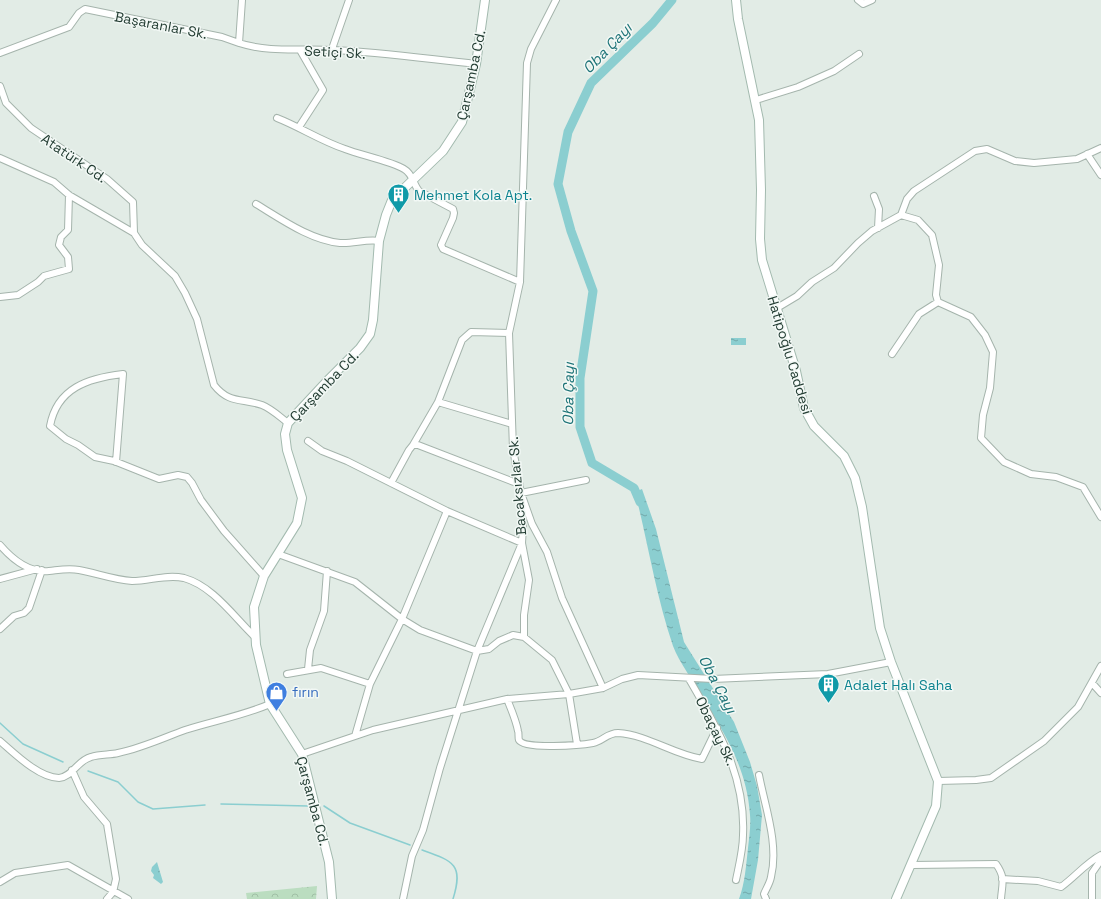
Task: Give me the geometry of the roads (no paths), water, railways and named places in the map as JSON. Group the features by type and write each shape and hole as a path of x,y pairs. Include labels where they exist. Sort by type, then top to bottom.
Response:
{"street":[{"path":"239,43 242,0"},
{"path":"332,50 349,0"},
{"name":"Çarşamba Cd.","path":"332,899 329,862 302,754 270,704 255,638 254,607 264,576 297,523 302,498 287,450 285,434 288,423 328,379 360,348 370,334 373,320 379,241 386,215 392,200 402,188 443,152 462,122 476,64 485,0"},
{"name":"Bacaksızlar Sk.","path":"524,637 524,615 529,580 522,543 523,527 521,493 513,449 509,333 520,282 527,63 531,49 556,0"},
{"name":"Hatipoğlu Caddesi","path":"736,0 738,19 756,100 761,151 760,239 762,260 796,371 804,408 814,426 844,456 854,478 862,507 880,628 891,662 938,781"},
{"path":"858,0 858,2 863,4 872,0"},
{"name":"Başaranlar Sk.","path":"0,53 69,27 75,21 79,13 85,9 222,37 239,43"},
{"name":"Setiçi Sk.","path":"239,43 268,50 332,50 476,64"},
{"path":"299,127 322,90 300,50"},
{"path":"756,100 798,87 834,71 859,54"},
{"name":"Atatürk Cd.","path":"0,86 6,103 31,128 107,179 133,202 134,233"},
{"path":"277,118 299,127 324,141 404,169 414,179 415,187 419,191 453,209 453,218 440,245 442,249 520,282"},
{"path":"777,308 797,296 812,282 834,268 858,243 878,228 901,215 907,199 914,191 976,151 987,149 1015,161 1034,163 1077,159 1101,148"},
{"path":"1087,154 1101,175"},
{"path":"0,158 54,182 69,195 134,233 142,245 175,276 185,293 197,319 214,385 220,392 231,399 262,405 288,423"},
{"path":"0,297 18,295 38,282 44,276 69,269 68,257 59,245 61,238 68,230 69,195"},
{"path":"874,196 879,209 878,228"},
{"path":"256,204 300,230 324,240 341,243 367,240 379,241"},
{"path":"901,215 918,220 932,235 939,265 936,294 938,302"},
{"path":"892,354 919,314 938,302"},
{"path":"938,302 971,317 985,335 993,352 990,388 983,415 980,438 1004,462 1031,474 1056,477 1083,487 1101,517"},
{"path":"391,483 438,402 462,340 471,332 509,333"},
{"path":"116,462 123,374 106,376 80,384 70,391 63,396 52,413 50,426 66,439 78,445 95,457 116,462 159,479 178,475 187,477 192,483 200,500 264,576"},
{"path":"438,402 512,424"},
{"path":"308,440 322,451 347,461 447,511 522,543 477,651 423,830 412,856 403,899"},
{"path":"413,445 418,444 519,484"},
{"path":"586,480 521,493 532,524 547,552 562,598 603,688"},
{"path":"355,736 370,684 402,620 447,511"},
{"path":"0,545 17,563 47,572 65,568 132,581 166,576 183,578 201,585 216,597 255,638"},
{"path":"278,554 355,582 402,620 420,630 477,651 489,649 499,641 512,635 524,637 552,660 569,694 577,744"},
{"path":"0,579 40,570"},
{"path":"0,629 14,616 24,613 29,608 40,570"},
{"path":"308,670 310,650 324,611 328,571"},
{"path":"302,754 373,730 458,710 507,699 569,694 603,688 622,678 638,675 689,679 713,679 828,674 891,662"},
{"path":"896,899 912,865 936,806 938,781 992,778 1044,741 1078,707 1101,666"},
{"path":"287,674 321,668 370,684"},
{"name":"Obaçay Sk.","path":"689,679 717,728 730,756 741,790 744,834 736,880"},
{"path":"1092,683 1101,693"},
{"path":"507,699 518,730 519,740 523,744 564,746 593,743 601,740 607,735 618,733 644,738 685,756 702,758 717,728"},
{"path":"0,741 43,774 58,778 65,776 83,760 91,757 144,747 185,730 251,712 270,704"},
{"path":"72,770 84,797 106,824 116,879 113,892 107,899"},
{"path":"759,775 771,832 774,860 771,879 764,894 766,899"},
{"path":"1002,879 1038,881 1061,887 1076,876 1093,859 1101,855"},
{"path":"1092,899 1092,873 1101,860"},
{"path":"912,865 996,864 1001,871 1004,884 1001,899"},
{"path":"0,882 15,873 68,865 113,892 128,899"}],"water":[{"path":"731,338 746,338 746,345 731,345"},
{"path":"642,489 656,529 684,642 734,722 750,762 757,786 762,815 758,860 751,899 739,899 743,887 750,828 750,815 745,783 727,740 673,646 657,589 635,492"},
{"path":"157,862 163,882 161,884 153,878 154,875 151,871 152,867"}],"waterway":[{"name":"Oba Çayı","path":"640,502 634,488 592,463 580,427 580,378 593,291 571,231 558,184 568,132 591,83 653,23 672,0"},
{"path":"0,723 23,744 63,762"},
{"path":"88,771 118,782 138,802 153,809 205,805"},
{"path":"221,804 308,806"},
{"path":"324,806 350,823 410,845"},
{"path":"422,850 441,857 453,866 456,871 457,878 453,899"}],"place":[{"name":"Mehmet Kola Apt.","path":"398,214"},
{"name":"Adalet Halı Saha","path":"828,704"},
{"name":"fırın","path":"277,712"}]}
